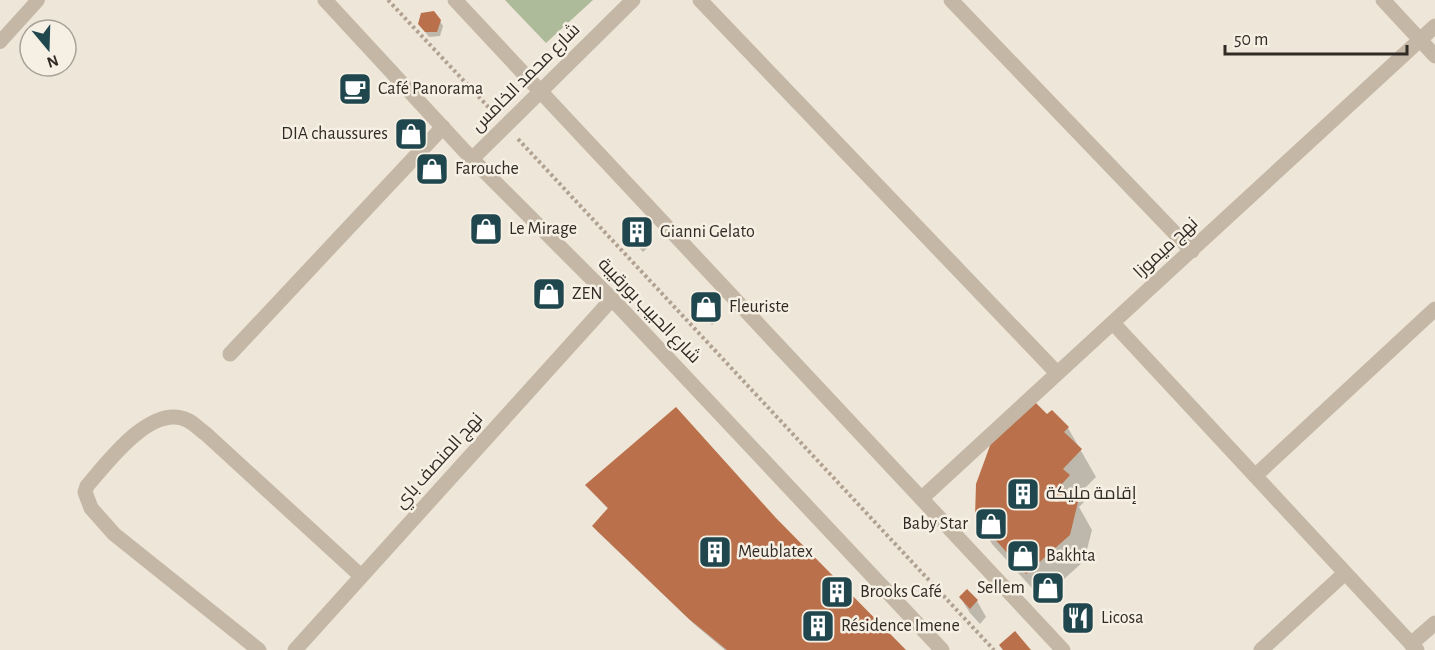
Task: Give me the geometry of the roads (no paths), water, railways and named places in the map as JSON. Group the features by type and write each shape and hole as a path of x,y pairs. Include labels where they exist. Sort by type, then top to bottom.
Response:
{"street":[{"name":"شارع الحبيب بورقيبة","path":"325,0 472,159 612,299 942,650"},
{"path":"455,0 1063,650"},
{"name":"شارع محمد الخامس","path":"472,159 633,0"},
{"path":"700,0 1057,373"},
{"path":"951,0 1192,251"},
{"path":"1383,0 1435,56"},
{"name":"نهج ميموزا","path":"922,498 1435,26"},
{"path":"230,354 443,127"},
{"name":"نهج المنصف باي","path":"295,650 612,299"},
{"path":"1255,476 1435,309"},
{"path":"1113,323 1414,647 1435,623"},
{"path":"258,650 114,534 104,524 87,499 85,492 87,486 113,455 144,427 158,420 175,417 195,426 361,576"},
{"path":"1262,650 1345,573"}],"lane":[{"path":"0,42 38,0"}],"place":[{"name":"Café Panorama","path":"355,89"},
{"name":"DIA chaussures","path":"411,134"},
{"name":"Farouche","path":"432,169"},
{"name":"Le Mirage","path":"486,229"},
{"name":"Gianni Gelato","path":"637,232"},
{"name":"ZEN","path":"549,294"},
{"name":"Fleuriste","path":"706,307"},
{"name":"إقامة مليكة","path":"1023,494"},
{"name":"Baby Star","path":"991,524"},
{"name":"Meublatex","path":"715,552"},
{"name":"Bakhta","path":"1023,556"},
{"name":"Sellem","path":"1048,588"},
{"name":"Brooks Café","path":"837,592"},
{"name":"Licosa","path":"1078,618"},
{"name":"Résidence Imene","path":"818,626"}]}
